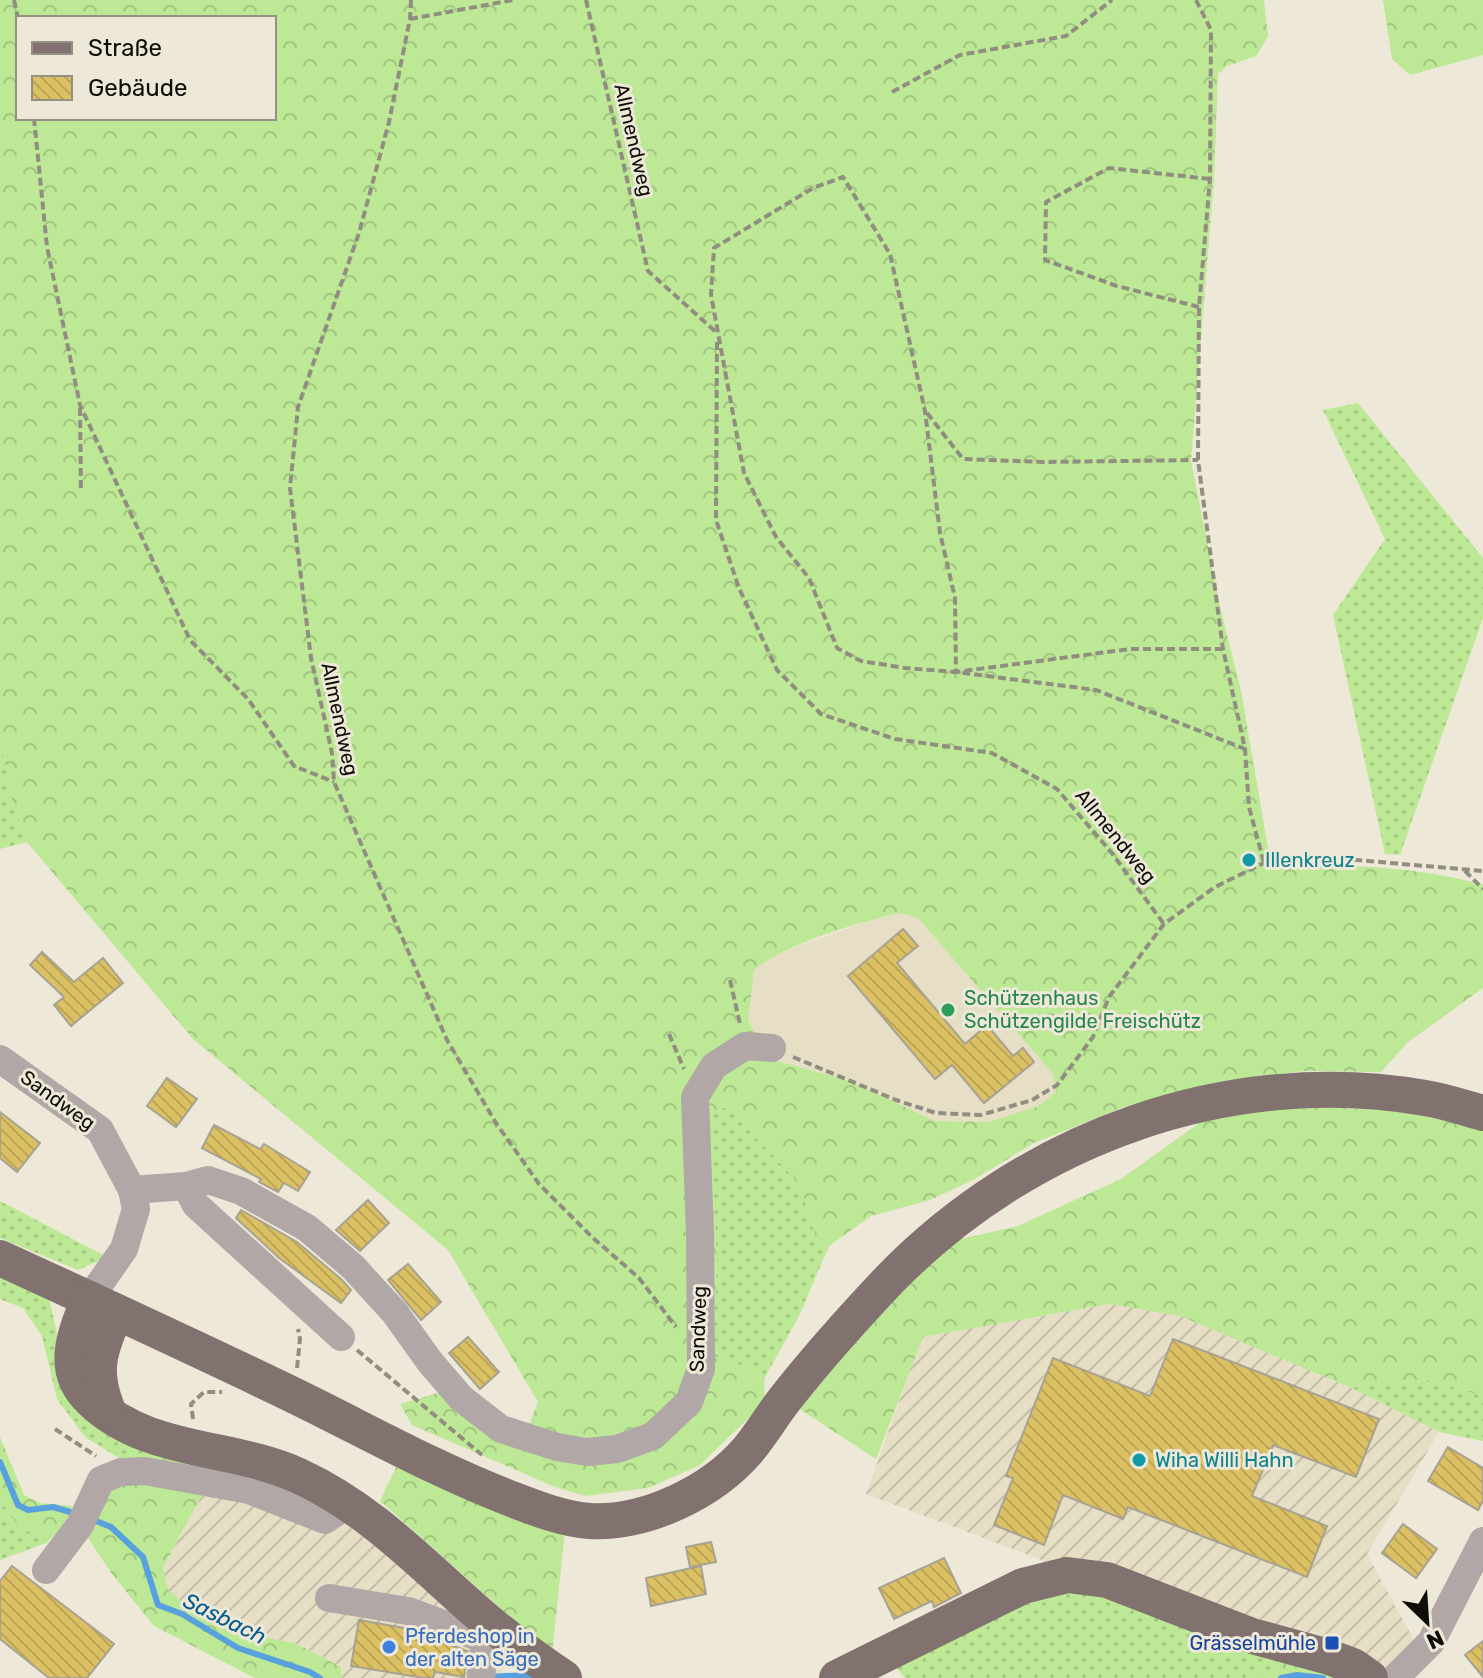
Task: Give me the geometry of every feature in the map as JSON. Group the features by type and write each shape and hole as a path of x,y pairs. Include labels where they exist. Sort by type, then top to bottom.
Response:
{"main road":[{"path":"0,1258 293,1395 465,1481 546,1512 592,1521 651,1514 703,1489 746,1452 788,1395 891,1278 963,1213 1014,1178 1070,1150 1158,1114 1240,1097 1281,1093 1382,1093 1427,1098 1483,1113"},
{"path":"102,1306 97,1372 100,1393 109,1415 138,1431 171,1442 242,1457 297,1475 350,1503 386,1530 483,1650 564,1678"},
{"path":"837,1678 1023,1586 1067,1575 1107,1580 1252,1636 1329,1657 1353,1666 1370,1678"}],"street":[{"path":"695,1097 714,1066 758,1047"},
{"name":"Sandweg","path":"0,1059 100,1130 132,1190 186,1186 208,1180 241,1191 307,1228 353,1267 395,1313 430,1362 461,1398 501,1429 529,1440 587,1452 617,1449 653,1436 689,1402 701,1369 695,1097"},
{"path":"186,1186 196,1205 341,1337"},
{"path":"102,1306 122,1288 124,1249 136,1209 132,1190"},
{"path":"46,1570 84,1515 101,1480 121,1472 145,1471 249,1490 325,1520 350,1503"},
{"path":"1395,1678 1431,1642 1483,1541"},
{"path":"329,1598 408,1611 483,1650"}],"path":[{"name":"Allmendweg","path":"411,0 389,122 359,233 298,407 294,447 290,488 301,589 311,658 332,753 334,782 447,1040 496,1123 539,1184 639,1278 677,1328 699,1348"},
{"path":"410,19 513,0"},
{"name":"Allmendweg","path":"586,0 648,271 717,332 716,520 739,588 777,670 821,714 895,739 992,753 1057,789 1111,852 1164,924"},
{"path":"892,92 960,55 1066,36 1112,0"},
{"path":"1196,0 1211,30 1210,179 1199,307 1198,460 1223,649 1245,749 1249,807 1264,863"},
{"path":"34,120 47,247 80,405 81,492"},
{"path":"1199,307 1117,286 1045,260 1046,202 1109,168 1210,179"},
{"path":"956,672 955,598 940,533 925,411 890,254 843,177 813,188 714,248 711,295 744,473 776,537 809,578 837,648 861,661 1096,690 1245,749"},
{"path":"80,405 190,640 248,699 294,766 334,782"},
{"path":"925,411 963,459 1044,462 1198,460"},
{"path":"956,672 1130,649 1223,649"},
{"path":"730,980 758,1047 936,1113 981,1115 1032,1100 1057,1085 1093,1037 1109,997 1164,924 1215,887 1264,863 1311,856 1483,871"},
{"path":"1463,869 1483,889"},
{"path":"669,1034 695,1097"},
{"path":"290,1293 300,1339 293,1395"},
{"path":"341,1337 453,1434 488,1460"},
{"path":"202,1426 191,1418 191,1404 204,1392 229,1392"},
{"path":"55,1429 121,1472"}],"shaded area":[{"path":"900,913 918,918 1053,1074 1056,1092 1038,1106 989,1122 935,1121 850,1081 767,1058 748,1020 754,970 771,956 874,919"},
{"path":"1109,1304 1180,1316 1349,1387 1439,1432 1367,1554 1417,1646 1387,1678 1057,1584 1042,1560 866,1494 922,1337"},
{"path":"211,1478 337,1505 515,1662 501,1670 504,1678 342,1678 341,1667 297,1644 227,1629 187,1607 168,1589 163,1568"}],"green space":[{"path":"0,0 1264,0 1268,36 1256,56 1227,66 1218,74 1214,179 1191,461 1220,606 1241,691 1268,848 1282,863 1409,870 1483,885 1483,988 1408,1042 1381,1072 1305,1071 1219,1082 1124,1107 1034,1143 973,1180 930,1200 871,1216 829,1246 817,1241 800,1184 727,1107 708,1113 717,1257 713,1356 746,1367 764,1379 765,1402 700,1465 648,1488 585,1496 555,1487 412,1425 400,1404 441,1392 522,1443 538,1402 448,1250 193,1039 27,842 12,801 0,737","holes":["899,913 918,918 1053,1074 1056,1092 1038,1106 989,1122 935,1121 850,1081 767,1058 748,1020 754,970 784,951 844,928"]},
{"path":"1383,0 1483,0 1483,55 1410,75 1392,59"},
{"path":"1358,403 1483,558 1483,618 1400,855 1385,854 1333,615 1385,539 1323,410"},
{"path":"0,737 12,801 27,842 0,849"},
{"path":"1283,1106 1384,1110 1483,1124 1483,1396 1432,1380 1349,1387 1180,1316 1109,1304 923,1337 876,1459 798,1408 905,1282 956,1240 1018,1226 1121,1179 1205,1119"},
{"path":"727,1107 800,1184 817,1241 829,1246 799,1316 764,1379 746,1367 713,1356 717,1257 708,1113"},
{"path":"0,1201 107,1257 78,1270 0,1238"},
{"path":"0,1273 49,1298 67,1379 255,1470 129,1464 85,1437 57,1399 42,1336 23,1308 0,1299"},
{"path":"1432,1380 1483,1396 1483,1441 1439,1432 1349,1387"},
{"path":"0,1437 24,1495 40,1503 72,1506 66,1524 46,1543 17,1524 0,1500"},
{"path":"398,1463 565,1530 552,1654 380,1501"},
{"path":"127,1474 206,1487 163,1568 168,1589 187,1607 227,1629 297,1644 341,1667 342,1678 255,1678 154,1626 112,1574 82,1529 90,1506"},
{"path":"0,1500 17,1524 46,1543 0,1560"},
{"path":"1103,1588 1293,1658 1254,1678 905,1678 890,1660 1026,1593"},
{"path":"1293,1658 1350,1678 1254,1678"}],"building":[{"path":"903,929 918,946 897,963 965,1044 987,1025 1013,1056 1023,1048 1034,1062 984,1103 952,1065 935,1079 848,976"},
{"path":"42,952 74,982 103,958 123,983 71,1026 54,1005 64,997 30,965"},
{"path":"167,1078 197,1099 176,1127 147,1106"},
{"path":"0,1112 40,1143 17,1172 0,1158"},
{"path":"214,1125 260,1149 264,1144 310,1172 298,1191 284,1183 278,1192 259,1182 261,1179 202,1148"},
{"path":"368,1200 389,1223 360,1251 336,1230"},
{"path":"241,1210 297,1242 341,1279 351,1290 341,1303 279,1258 236,1218"},
{"path":"408,1264 441,1302 421,1320 388,1280"},
{"path":"468,1337 499,1372 480,1389 449,1353"},
{"name":"Wiha Willi Hahn","path":"1173,1339 1379,1419 1356,1477 1273,1445 1252,1496 1327,1526 1307,1577 1128,1507 1123,1519 1063,1495 1044,1545 994,1525 1013,1478 1006,1476 1053,1358 1150,1396"},
{"path":"1448,1447 1483,1468 1483,1501 1478,1510 1428,1481"},
{"path":"1403,1524 1437,1549 1416,1578 1382,1553"},
{"path":"711,1542 716,1562 690,1567 686,1547"},
{"path":"944,1558 961,1593 934,1607 932,1601 894,1619 879,1588"},
{"path":"12,1566 114,1644 87,1678 49,1678 0,1639 0,1581"},
{"path":"701,1566 706,1594 651,1606 646,1578"},
{"path":"359,1620 404,1628 467,1651 464,1677 435,1672 433,1678 424,1678 351,1666"},
{"path":"1483,1641 1483,1677 1465,1655"}],"waterway":[{"name":"Sasbach","path":"0,1462 18,1505 28,1510 53,1507 77,1514"},
{"name":"Sasbach","path":"91,1519 111,1527 143,1557 158,1605 182,1614 238,1648 320,1678"},
{"name":"Sasbach","path":"488,1677 527,1675 531,1678"},
{"name":"Sasbach","path":"1281,1678 1297,1675 1323,1678"}],"place":[{"name":"Illenkreuz","path":"1249,860"},
{"name":"Schützenhaus Schützengilde Freischütz","path":"948,1010"},
{"name":"Wiha Willi Hahn","path":"1139,1460"},
{"name":"Grässelmühle","path":"1332,1643"},
{"name":"Pferdeshop in der alten Säge","path":"389,1647"}]}
